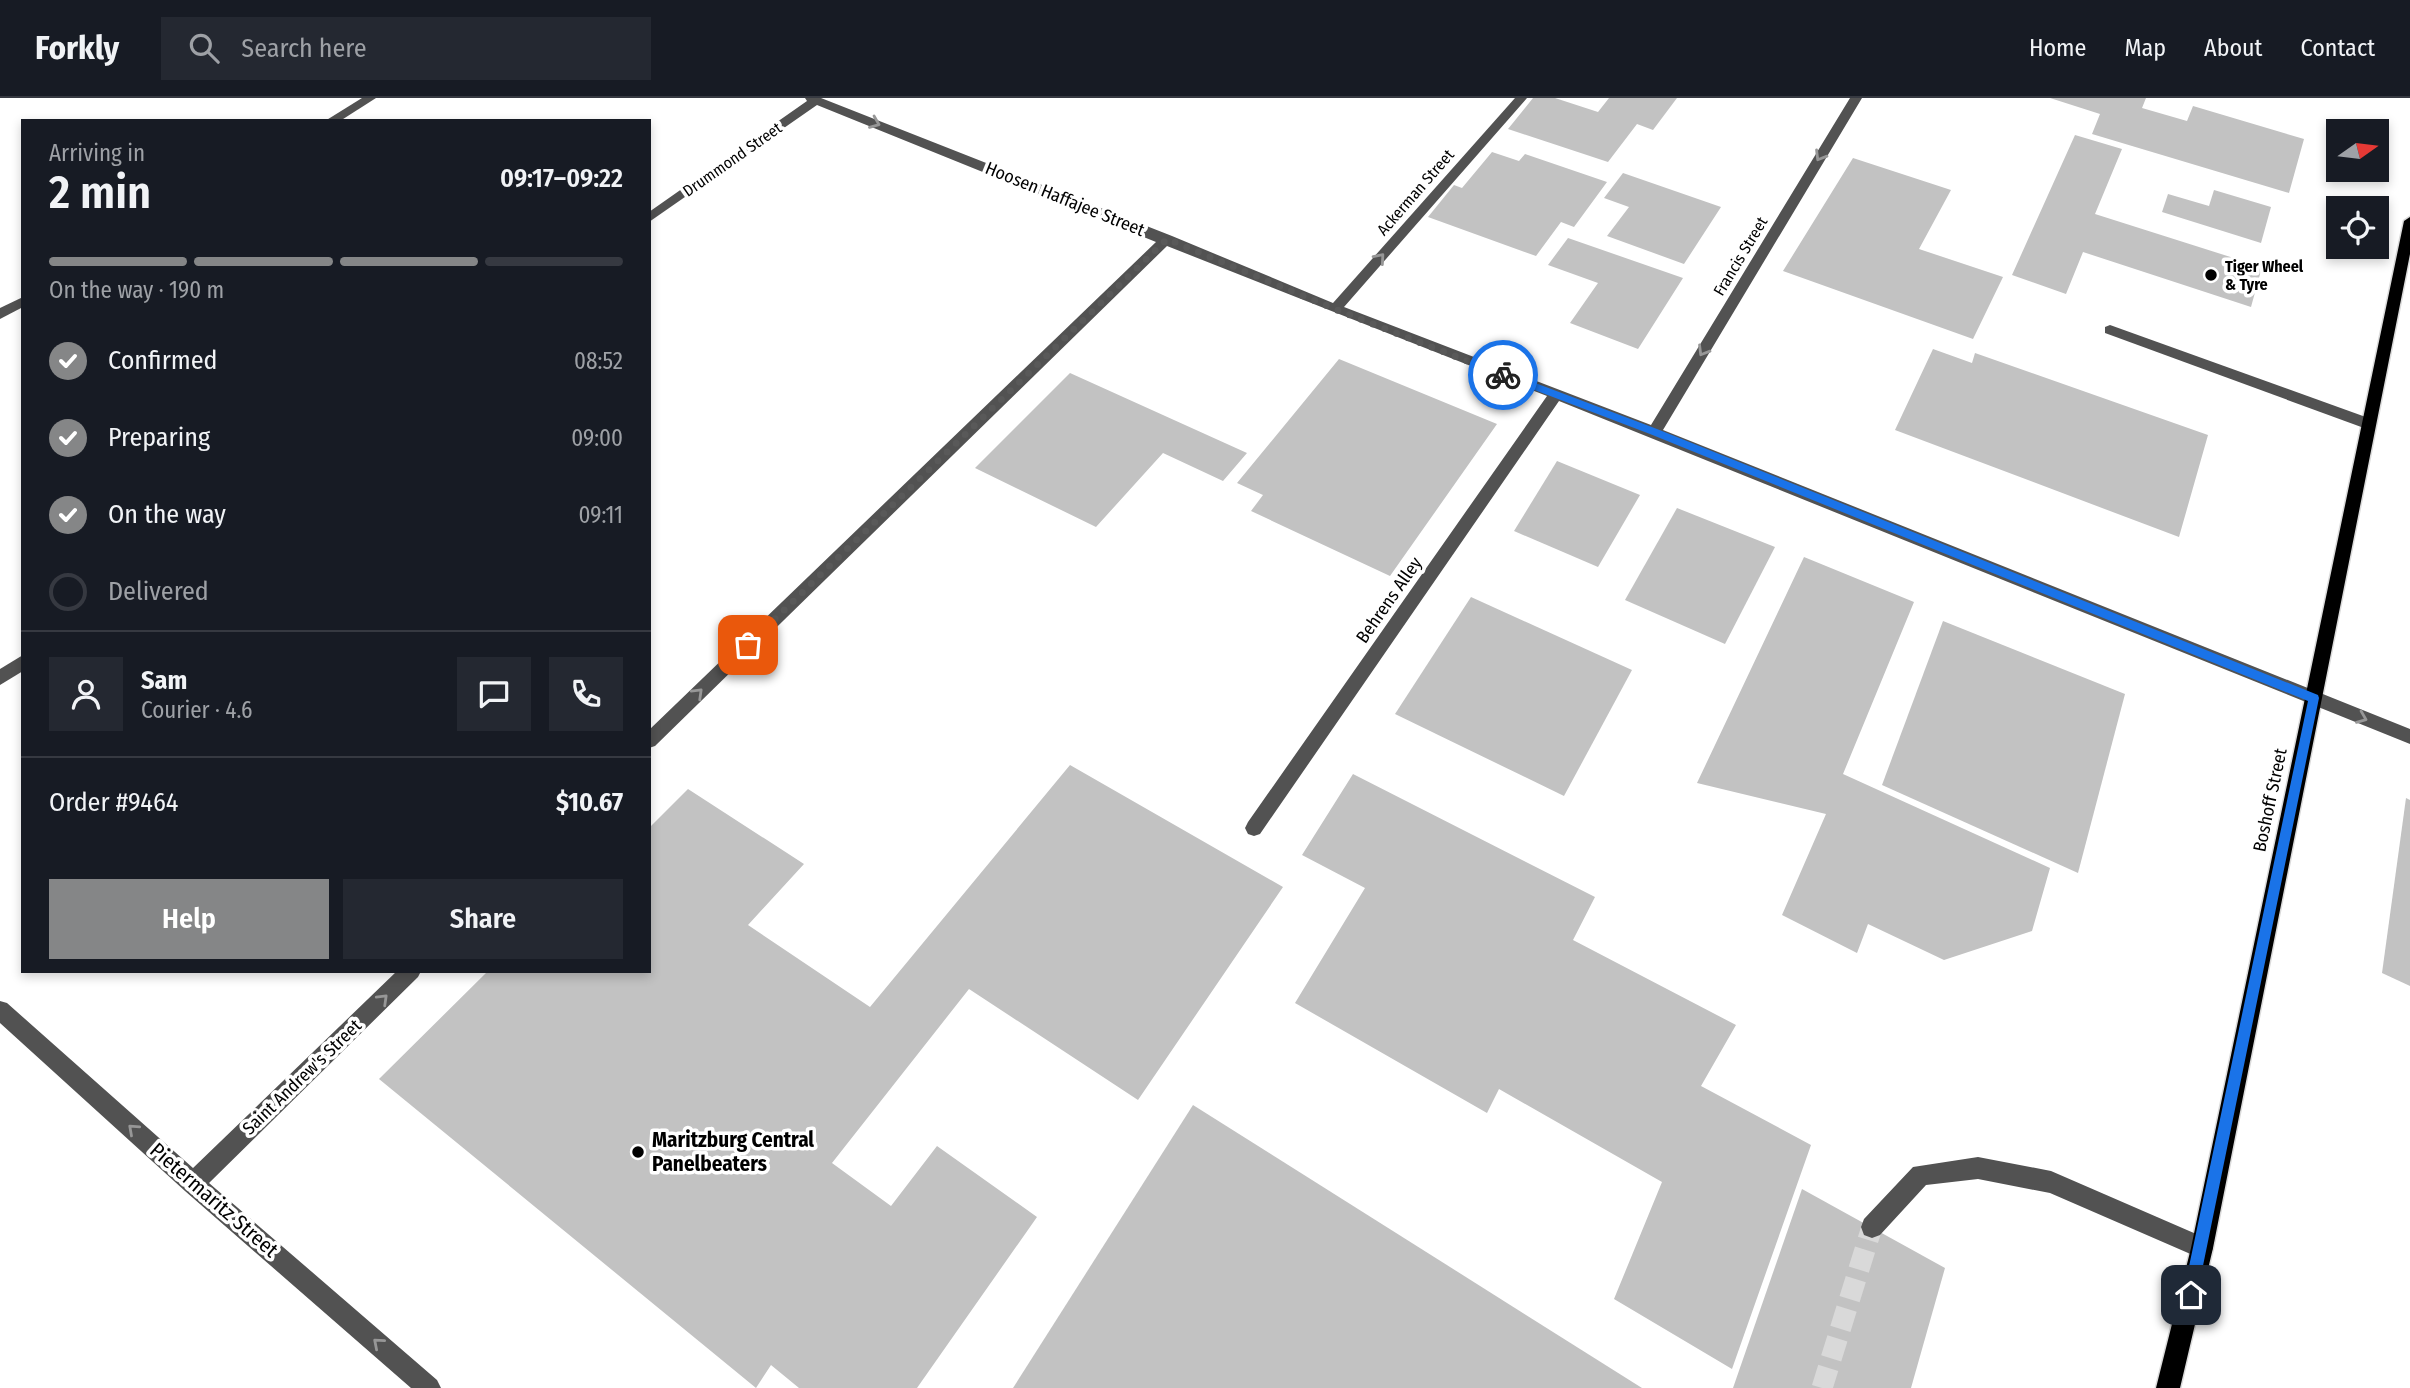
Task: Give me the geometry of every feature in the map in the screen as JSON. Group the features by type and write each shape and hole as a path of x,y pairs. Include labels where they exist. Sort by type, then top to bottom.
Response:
{"main road":[{"name":"Boshoff Street","path":"2168,1388 2202,1248 2410,221"}],"street":[{"path":"334,119 370,98"},
{"name":"Ackerman Street","path":"1335,309 1521,98"},
{"name":"Francis Street","path":"1654,432 1856,98"},
{"name":"Hoosen Haffajee Street","path":"814,99 1167,239 1335,309 1654,432 2410,737"},
{"name":"Drummond Street","path":"651,217 814,99"},
{"path":"651,739 1167,239"},
{"path":"0,314 21,302"},
{"path":"2110,330 2369,424"},
{"name":"Behrens Alley","path":"1254,828 1555,395"},
{"path":"0,678 21,663"},
{"name":"Saint Andrew's Street","path":"193,1183 409,973"},
{"name":"Pietermaritz Street","path":"0,1010 193,1183 429,1388"},
{"path":"1872,1227 1921,1175 1978,1168 2051,1182 2202,1248"}],"building":[{"path":"1533,98 1555,98 1598,112 1609,98 1677,98 1653,130 1637,124 1608,162 1508,129"},
{"path":"2050,98 2146,98 2142,108 2187,121 2193,106 2304,139 2289,193 2092,134 2100,114"},
{"path":"2075,135 2122,149 2095,214 2262,267 2251,307 2083,252 2066,294 2012,275"},
{"path":"1492,152 1519,161 1525,154 1607,182 1574,227 1561,222 1536,256 1428,217 1454,185 1462,188"},
{"path":"1853,158 1951,190 1919,249 2003,277 1973,339 1783,271"},
{"path":"1623,173 1721,207 1684,264 1607,236 1629,207 1604,198"},
{"path":"2214,190 2271,207 2261,243 2162,212 2168,194 2209,206"},
{"path":"1568,238 1683,278 1638,349 1570,323 1598,283 1548,265"},
{"path":"1933,349 1972,363 1975,353 2208,435 2179,537 1895,430"},
{"path":"1339,359 1497,424 1390,576 1251,511 1263,495 1237,483"},
{"path":"1070,373 1247,453 1223,481 1163,453 1096,527 975,468"},
{"path":"1557,461 1640,495 1598,567 1514,531"},
{"path":"1677,508 1775,547 1725,644 1625,600"},
{"path":"1804,557 1914,602 1843,774 2050,868 2032,931 1944,960 1868,924 1857,953 1782,915 1826,814 1697,783"},
{"path":"1471,597 1632,670 1564,796 1395,714"},
{"path":"1943,621 2125,694 2078,873 1882,785"},
{"path":"1070,765 1283,887 1138,1100 969,989 832,1163 891,1206 937,1146 1037,1217 917,1388 799,1388 771,1365 756,1388 379,1079 486,973 651,973 651,826 688,789 804,864 748,925 870,1007"},
{"path":"1353,774 1595,897 1573,940 1736,1025 1701,1086 1811,1145 1732,1369 1614,1299 1662,1182 1499,1089 1487,1113 1295,1003 1365,888 1302,855"},
{"path":"2406,798 2410,800 2410,986 2382,973"},
{"path":"1193,1105 1642,1388 1013,1388"},
{"path":"1802,1189 1945,1268 1911,1388 1733,1388"}],"tunnel":[{"path":"1822,1388 1872,1227"}],"way so far":[{"path":"748,645 1167,239 1503,375"}],"place":[{"name":"Tiger Wheel & Tyre","path":"2211,275"},
{"name":"Maritzburg Central Panelbeaters","path":"638,1152"}],"route":[{"path":"1503,375 1654,432 2314,698 2191,1295"}]}
